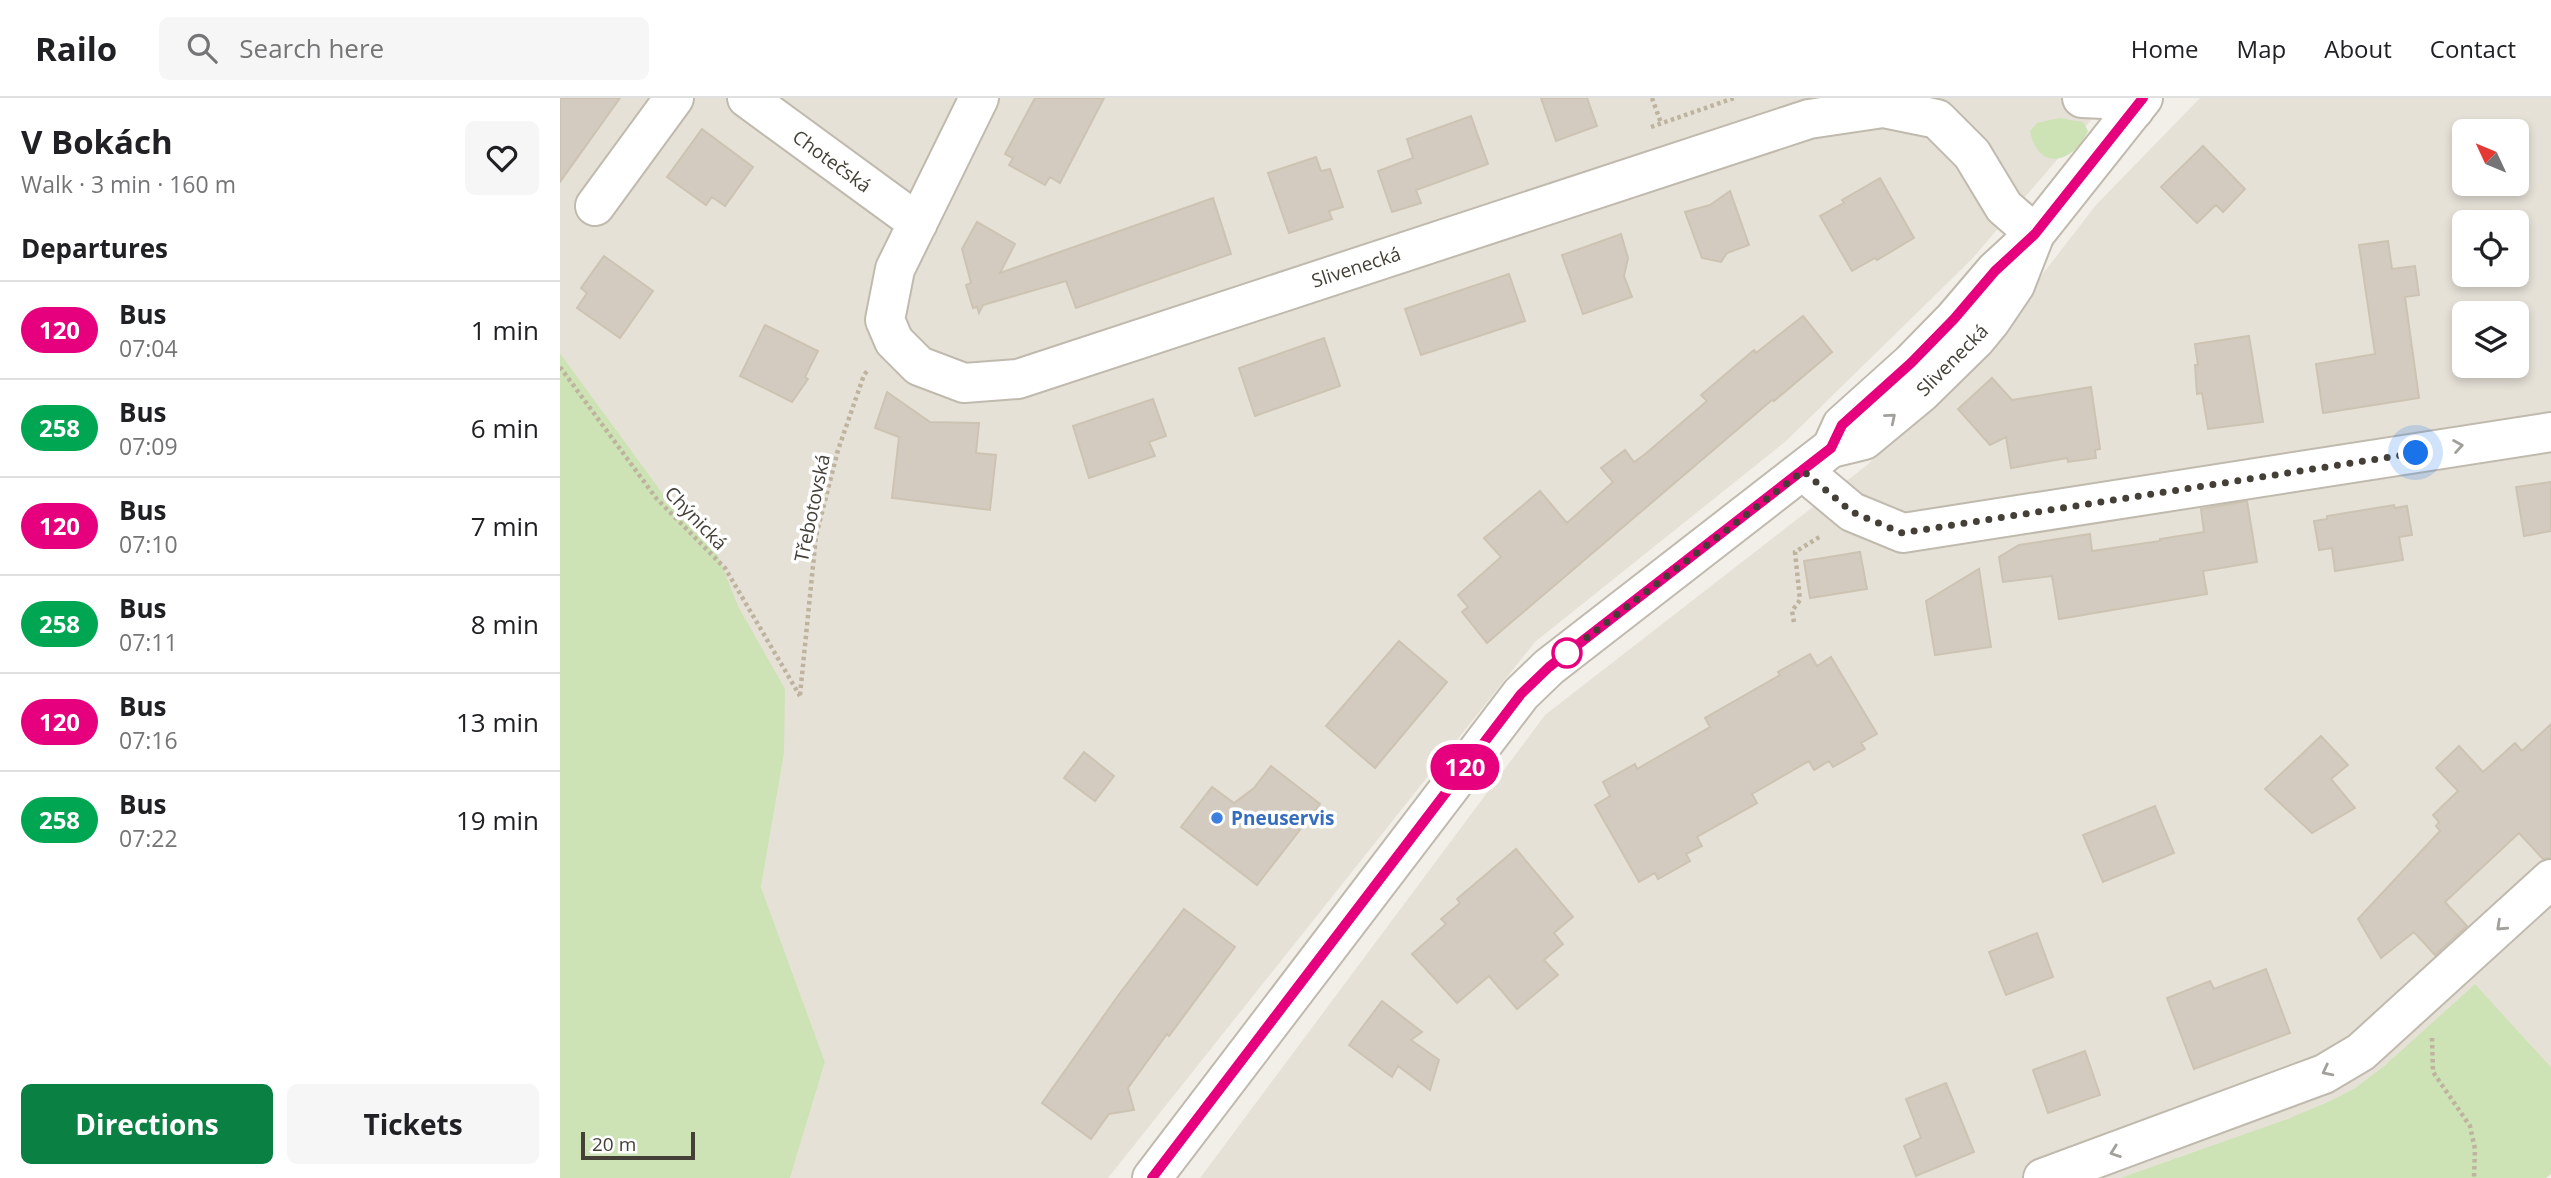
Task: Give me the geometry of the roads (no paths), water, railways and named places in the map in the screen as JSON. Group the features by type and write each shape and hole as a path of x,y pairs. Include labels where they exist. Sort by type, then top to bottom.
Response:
{"street":[{"path":"595,206 674,98"},
{"name":"Chotečská","path":"747,98 918,223"},
{"path":"918,223 979,98"},
{"path":"1883,108 1952,98"},
{"path":"2082,98 2139,104"},
{"path":"2035,234 2139,104"},
{"name":"Slivenecká","path":"918,223 895,269 885,320 894,341 919,366 964,383 1018,379 1809,119 1883,108 1937,119 1972,154 2004,207 2035,234 1995,271 1911,363 1842,425 1817,459 1549,667 1521,694 1152,1178"},
{"path":"1817,459 1852,512 1902,533 2551,432"},
{"path":"2043,1178 2324,1074 2361,1052 2551,879"}],"place":[{"name":"Pneuservis","path":"1217,818"}]}
